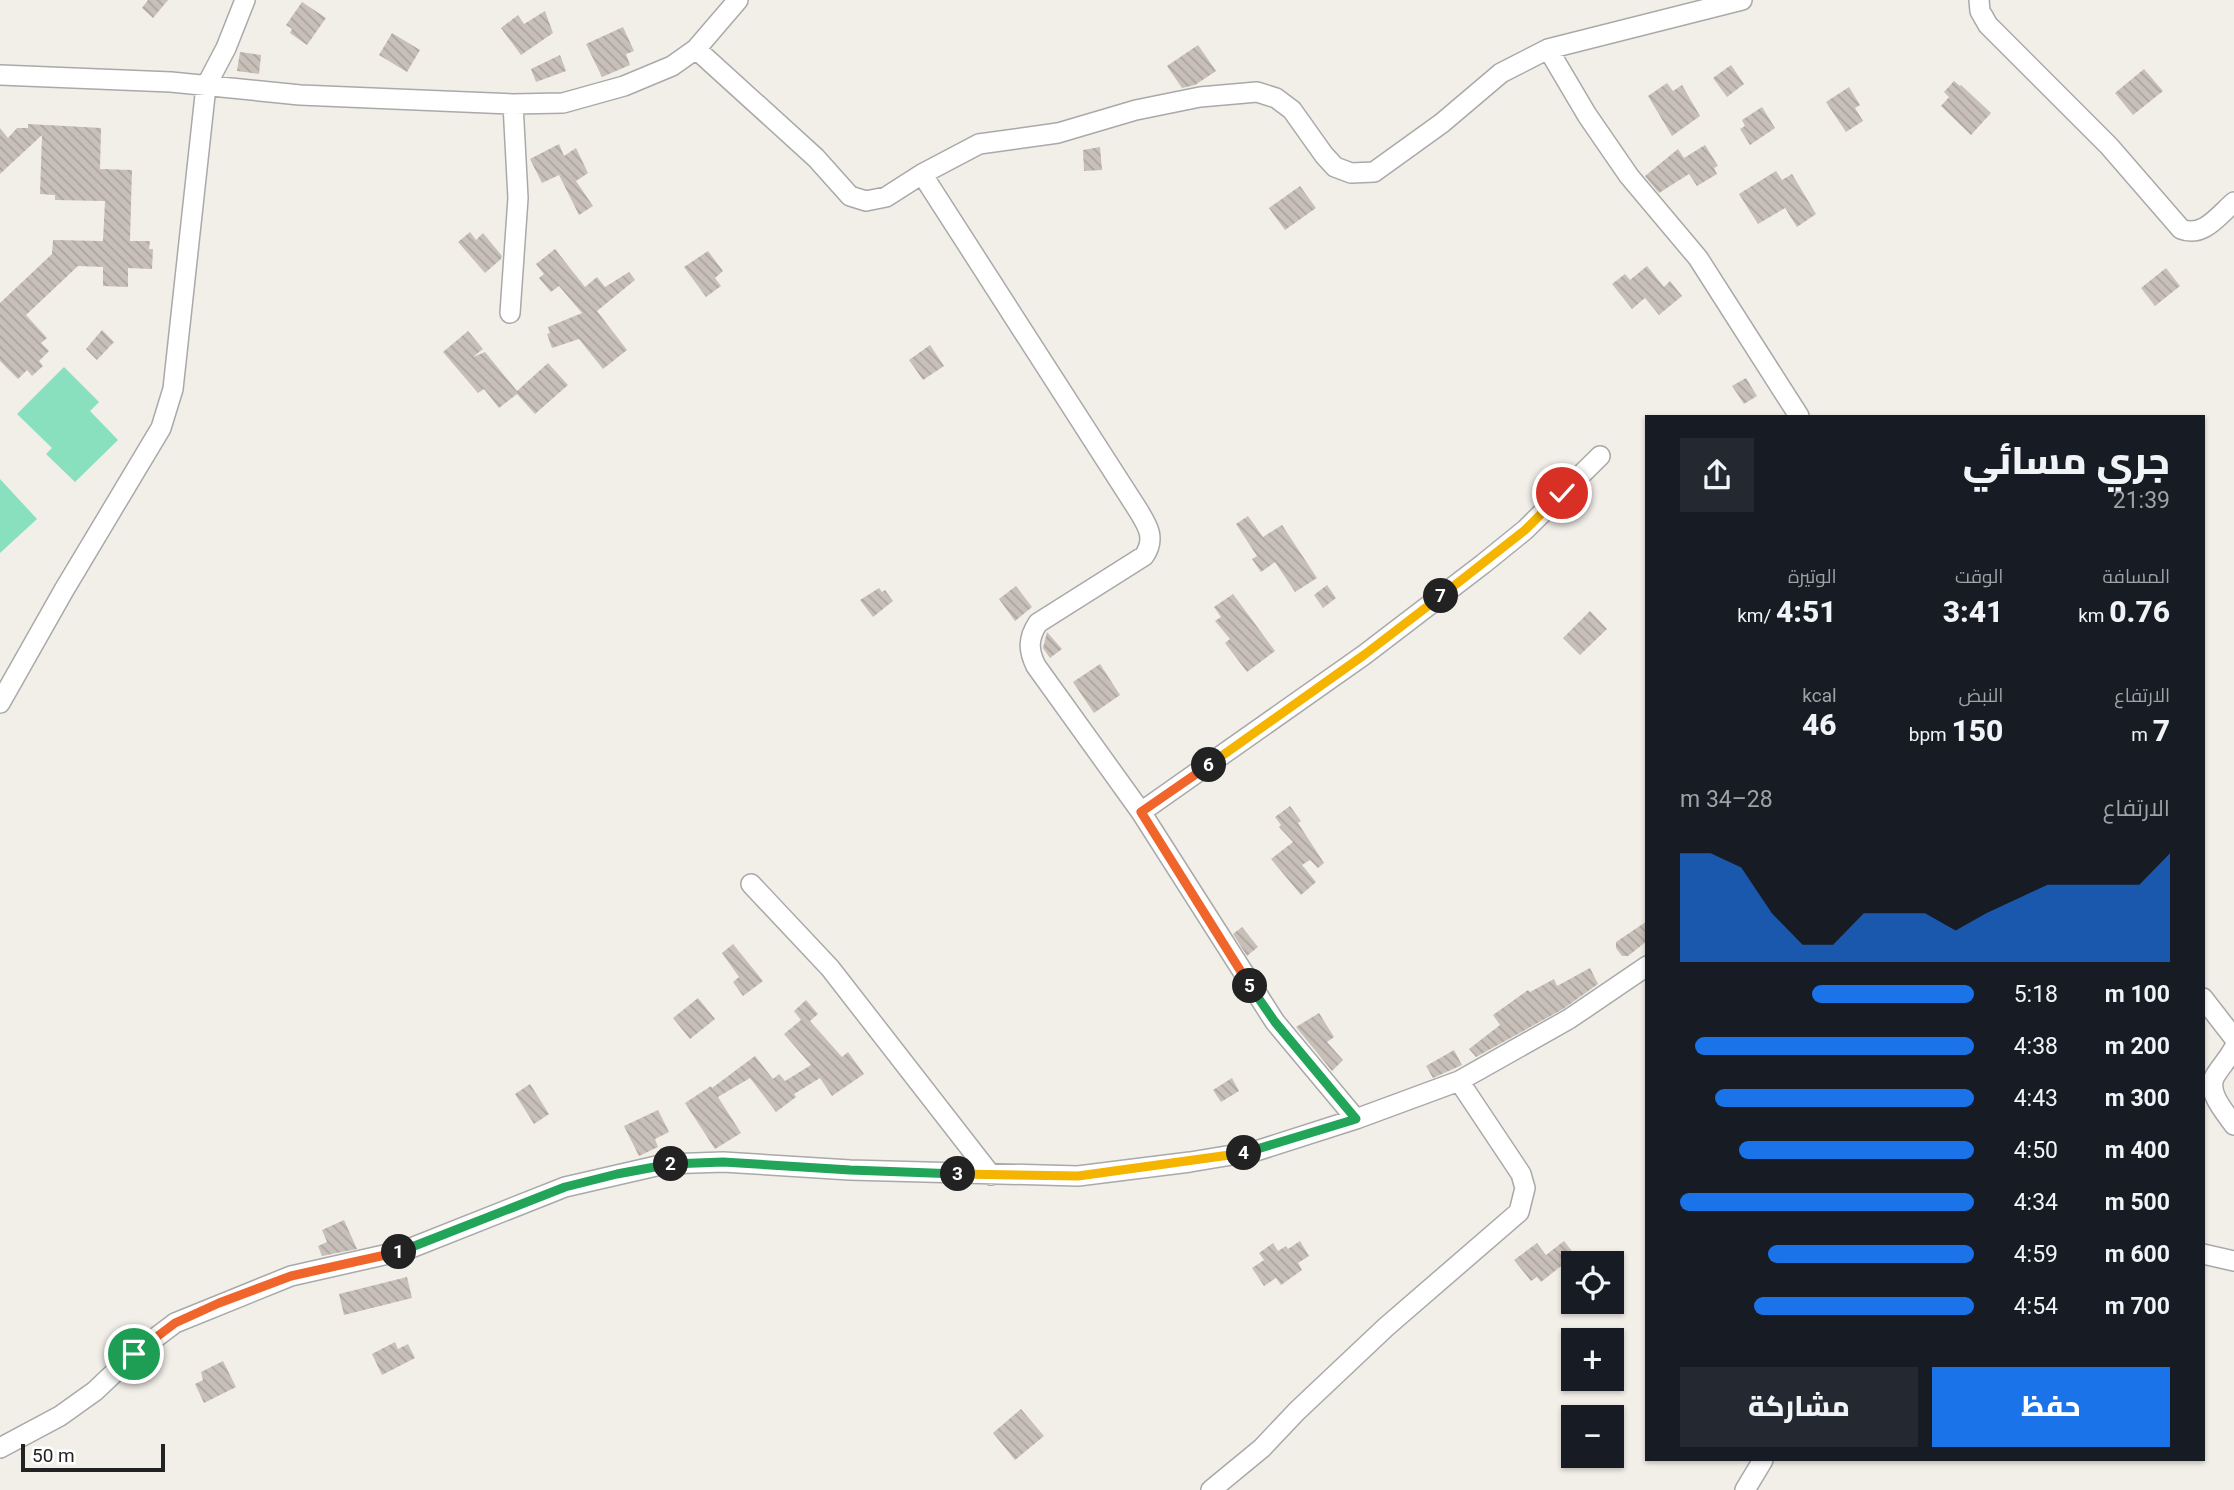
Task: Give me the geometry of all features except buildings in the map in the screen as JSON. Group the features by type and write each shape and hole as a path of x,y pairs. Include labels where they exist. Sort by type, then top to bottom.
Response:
{"street":[{"path":"0,703 161,428 173,389 206,86 226,48 245,0"},
{"path":"0,75 206,86 300,95 513,104 563,103 624,86 671,66 696,49 738,0"},
{"path":"696,49 816,158 850,196 866,201 886,197 922,174 979,144 1058,133 1136,110 1200,97 1257,92 1276,98 1292,110 1335,167 1351,173 1374,172 1442,123 1501,73 1548,49 1742,0"},
{"path":"1979,0 1980,11 1988,25 2109,146 2181,229 2191,233 2203,229 2234,202"},
{"path":"1548,49 1587,115 1629,176 1698,258 1799,415"},
{"path":"510,313 518,198 513,104"},
{"path":"922,174 1131,498 1152,538 1144,556 1038,623 1031,633 1030,642 1031,655 1036,666 1141,812 1261,1002 1356,1119"},
{"path":"1141,812 1364,655 1472,572 1525,530 1600,456"},
{"path":"751,884 830,968 991,1175"},
{"path":"0,1448 60,1416 95,1391 134,1354 175,1323 291,1276 406,1250 565,1187 665,1164 712,1162 850,1170 1078,1176 1190,1163 1256,1151 1356,1119 1459,1081 1569,1019 1645,967"},
{"path":"2205,1001 2234,1038"},
{"path":"2234,1048 2213,1080 2212,1086 2234,1125"},
{"path":"1211,1490 1262,1448 1386,1327 1519,1212 1525,1188 1521,1174 1459,1081"},
{"path":"2205,1254 2234,1261"},
{"path":"1745,1490 1762,1461"}],"green space":[{"path":"64,367 99,402 90,411 118,440 75,482 46,454 52,448 17,414"},
{"path":"0,479 37,519 0,553"}],"route":[{"path":"134,1354 175,1323 291,1276 406,1250 565,1187 665,1164 723,1162 850,1170 1078,1176 1190,1163 1256,1151 1356,1119 1275,1022 1141,812 1364,655 1525,530 1562,493"}]}
